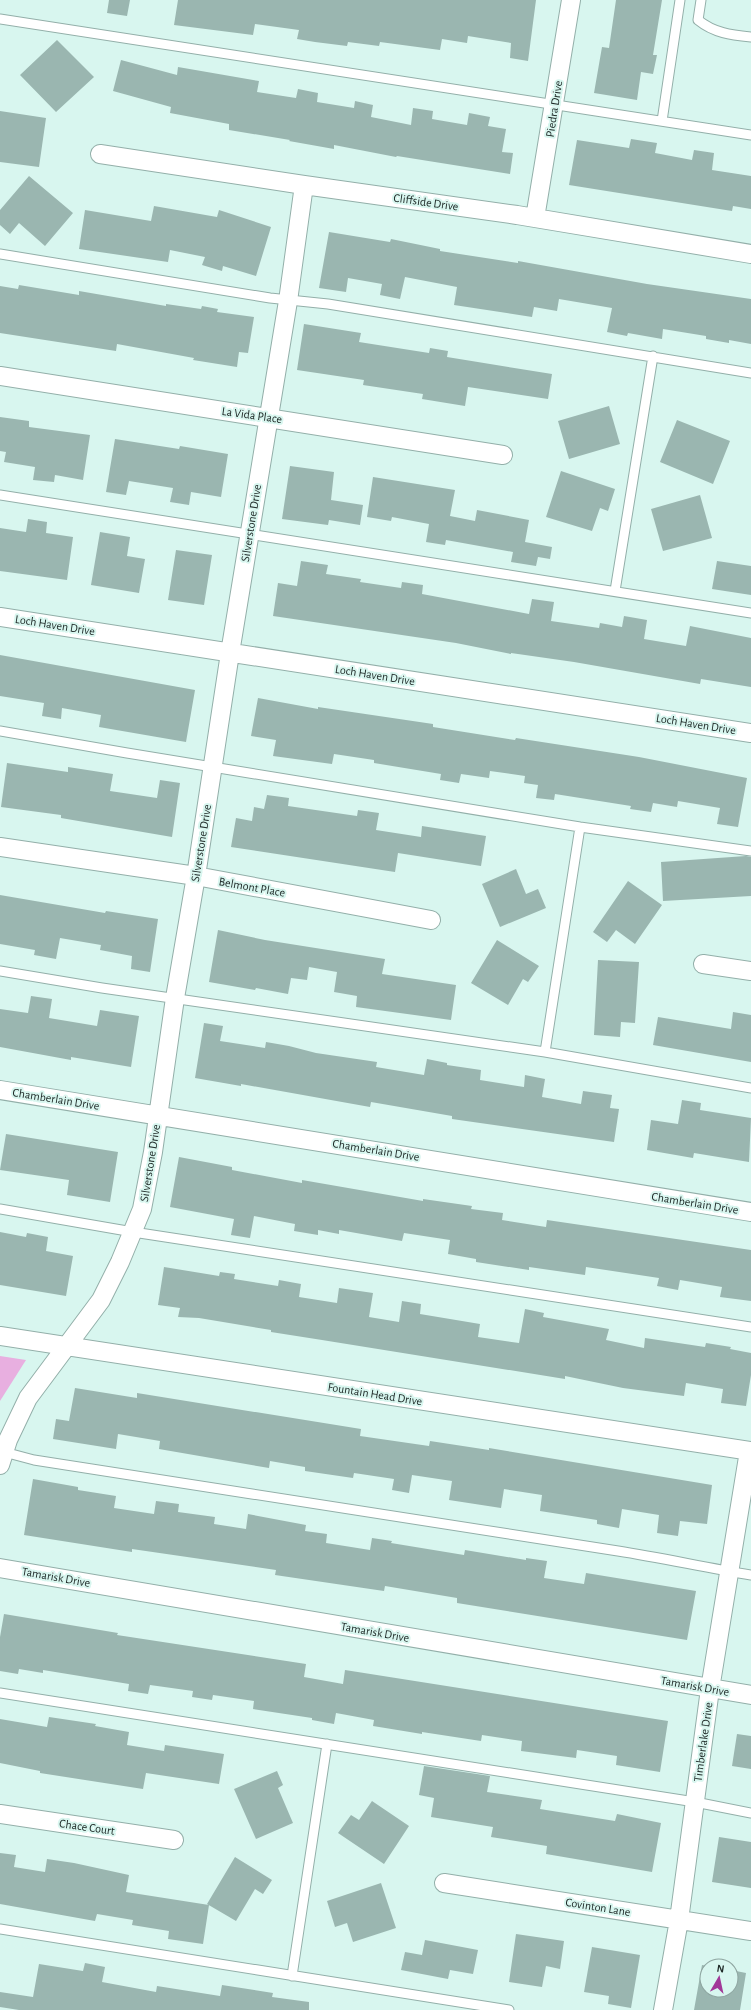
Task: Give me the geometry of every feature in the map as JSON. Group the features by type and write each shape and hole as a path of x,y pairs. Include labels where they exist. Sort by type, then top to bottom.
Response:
{"street":[{"name":"Piedra Drive","path":"535,218 571,0"},
{"name":"Cliffside Drive","path":"100,154 535,218 751,254"},
{"name":"Silverstone Drive","path":"2,1458 28,1398 101,1300 133,1232 142,1209 158,1115 175,998 196,876 249,533 288,301 304,185"},
{"name":"La Vida Place","path":"0,376 503,456"},
{"name":"Loch Haven Drive","path":"0,617 751,733"},
{"name":"Belmont Place","path":"0,846 196,876 431,920"},
{"path":"702,964 751,971"},
{"name":"Chamberlain Drive","path":"0,1090 751,1212"},
{"name":"Fountain Head Drive","path":"0,1336 750,1451"},
{"name":"Timberlake Drive","path":"663,2010 679,1920 710,1689 750,1451"},
{"name":"Tamarisk Drive","path":"0,1568 751,1695"},
{"name":"Chace Court","path":"0,1814 174,1840"},
{"name":"Covinton Lane","path":"444,1883 751,1931"}],"lane":[{"path":"662,121 680,0"},
{"path":"701,0 698,20 704,25 719,33 751,38"},
{"path":"0,19 751,135"},
{"path":"0,254 288,301 328,304 751,373"},
{"path":"615,591 653,356"},
{"path":"0,495 249,533 507,576 615,591 751,613"},
{"path":"0,731 580,827 751,851"},
{"path":"545,1052 580,827"},
{"path":"0,971 102,988 545,1052 751,1088"},
{"path":"0,1209 133,1232 751,1327"},
{"path":"2,1458 41,1461 620,1551 751,1575"},
{"path":"0,1693 695,1802 751,1813"},
{"path":"292,1976 327,1744"},
{"path":"0,1929 509,2010"}],"shaded area":[{"path":"0,1356 26,1360 0,1401"}],"building":[{"path":"109,0 130,0 127,16 107,13"},
{"path":"178,0 536,0 528,61 510,58 511,43 468,36 467,43 442,39 440,50 380,42 379,46 348,42 347,46 315,42 297,39 299,30 255,24 253,35 174,25"},
{"path":"616,0 662,0 653,55 657,55 653,74 641,72 637,100 594,93 602,47 609,48"},
{"path":"57,40 94,77 56,112 20,75"},
{"path":"121,60 177,75 178,67 259,81 257,92 296,98 298,89 318,93 317,102 354,108 355,101 373,105 371,117 411,125 413,108 433,111 432,119 467,125 469,113 490,117 488,126 506,129 502,152 513,153 510,174 396,157 334,145 334,149 289,141 290,140 229,130 229,124 170,113 171,107 113,91"},
{"path":"0,111 46,118 39,167 0,162"},
{"path":"631,139 657,143 655,153 692,160 694,150 714,153 712,170 751,176 751,209 733,206 732,211 569,185 577,140 629,148"},
{"path":"29,176 73,213 45,246 19,223 10,234 0,225 0,210"},
{"path":"154,206 217,217 219,210 271,227 256,276 223,266 222,271 202,265 205,257 170,250 168,262 79,249 85,210 151,221"},
{"path":"329,232 390,242 391,239 440,249 440,251 518,263 518,261 647,284 751,299 751,344 729,340 729,343 706,339 706,336 663,329 662,339 628,333 627,336 607,332 612,308 559,299 557,311 534,307 532,317 454,305 457,287 405,277 400,299 380,295 382,284 348,278 346,292 319,288"},
{"path":"19,285 79,295 79,291 166,306 166,304 201,309 202,306 218,309 217,312 254,317 248,353 239,352 237,367 193,360 194,358 117,344 116,351 0,333 0,286 18,289"},
{"path":"304,324 361,333 359,342 429,353 430,348 448,351 447,357 552,374 548,399 468,387 465,406 422,399 423,394 363,385 364,380 297,370"},
{"path":"609,406 620,444 569,459 558,421"},
{"path":"0,417 29,421 29,427 90,435 83,480 55,475 54,482 33,480 35,467 4,462 6,452 0,451"},
{"path":"677,420 730,441 713,484 660,462"},
{"path":"115,439 179,449 180,446 228,454 221,497 191,492 189,505 170,502 173,488 129,481 126,495 106,492"},
{"path":"290,466 334,472 331,500 363,505 360,525 329,520 328,525 282,519"},
{"path":"561,471 615,489 608,511 600,508 592,531 546,517"},
{"path":"373,477 455,490 450,516 475,521 477,510 529,520 525,542 552,547 550,559 538,557 536,566 511,562 513,552 446,540 445,545 426,542 429,524 392,517 391,521 367,517"},
{"path":"700,495 712,538 663,551 651,509"},
{"path":"28,519 47,522 46,533 73,537 67,580 0,571 0,528 26,532"},
{"path":"100,532 130,537 127,556 145,559 139,593 91,585"},
{"path":"176,550 212,555 204,605 168,600"},
{"path":"301,561 328,565 326,574 361,579 360,582 401,588 402,582 423,585 422,594 529,614 532,599 554,602 551,621 599,628 600,623 622,627 624,616 647,620 644,639 686,646 690,626 751,638 751,687 701,679 700,684 574,662 511,654 456,643 273,616 278,583 297,586"},
{"path":"717,561 751,566 751,595 712,589"},
{"path":"0,655 195,690 186,742 99,727 101,715 62,708 61,719 42,716 44,703 0,696"},
{"path":"258,698 318,709 318,707 433,724 433,727 515,740 516,738 639,757 747,778 738,827 717,824 720,808 678,801 677,807 653,803 651,812 630,809 631,806 555,794 554,800 536,798 538,785 524,783 525,776 490,771 489,778 461,774 459,783 440,780 441,774 374,763 374,760 334,754 332,764 273,756 276,740 251,736"},
{"path":"7,763 68,772 68,767 113,774 110,791 157,798 160,780 180,783 172,837 61,818 61,815 1,807"},
{"path":"267,795 289,798 288,806 357,816 358,810 379,813 376,830 421,837 422,826 486,836 481,866 398,853 395,872 231,847 236,818 252,821 254,807 264,809"},
{"path":"746,856 751,857 751,896 663,901 661,862"},
{"path":"516,869 526,894 538,889 546,908 500,927 482,884"},
{"path":"628,881 662,905 635,944 616,930 607,942 593,932"},
{"path":"0,895 105,913 106,911 158,919 150,972 131,969 132,956 100,950 101,945 60,938 56,959 34,955 35,950 0,944"},
{"path":"218,930 265,940 385,959 382,974 456,985 451,1020 356,1007 357,996 334,992 337,972 309,967 307,980 291,978 288,994 209,982"},
{"path":"497,940 539,966 528,982 523,979 508,1005 471,983"},
{"path":"598,960 639,962 635,1023 621,1022 620,1037 594,1035"},
{"path":"31,996 52,999 49,1018 97,1026 100,1010 139,1016 131,1067 71,1057 71,1060 0,1047 0,1009 28,1013"},
{"path":"733,1012 751,1015 751,1062 653,1045 658,1017 731,1029"},
{"path":"204,1023 223,1026 220,1041 265,1048 266,1042 316,1053 377,1062 376,1067 424,1075 427,1059 447,1063 447,1065 481,1070 480,1080 524,1087 525,1075 545,1079 542,1097 581,1104 583,1091 612,1095 610,1108 619,1109 614,1142 452,1119 452,1116 371,1102 370,1107 241,1084 241,1086 195,1078"},
{"path":"682,1100 701,1103 700,1110 751,1118 749,1162 694,1153 693,1158 647,1150 651,1120 678,1124"},
{"path":"6,1134 118,1152 110,1202 67,1195 69,1180 0,1170"},
{"path":"179,1157 232,1167 232,1170 302,1183 302,1180 423,1201 423,1199 472,1206 471,1209 503,1213 502,1220 546,1227 547,1220 751,1250 751,1301 720,1297 722,1287 680,1280 678,1290 657,1286 659,1278 586,1267 585,1275 529,1267 529,1270 476,1262 476,1259 448,1254 450,1240 404,1233 402,1241 339,1230 339,1234 318,1230 318,1235 294,1231 295,1224 254,1216 250,1238 231,1235 234,1219 170,1207"},
{"path":"0,1232 26,1237 27,1233 48,1237 46,1251 73,1256 66,1296 0,1285"},
{"path":"164,1267 219,1276 220,1272 235,1274 234,1279 278,1286 279,1280 301,1284 299,1297 337,1303 339,1288 373,1293 369,1317 399,1322 402,1301 421,1304 420,1314 480,1324 478,1337 519,1343 525,1309 544,1313 543,1317 609,1329 606,1340 644,1348 645,1338 705,1347 706,1343 731,1347 730,1349 751,1353 751,1375 746,1406 721,1403 723,1389 686,1383 684,1396 623,1388 565,1376 565,1379 271,1332 271,1330 199,1318 178,1317 180,1308 158,1305"},
{"path":"75,1388 137,1398 137,1393 361,1429 360,1436 429,1446 430,1441 489,1450 489,1448 712,1485 707,1524 680,1521 678,1536 657,1533 659,1515 622,1509 619,1528 597,1524 597,1520 540,1511 542,1495 504,1489 501,1508 449,1500 452,1481 412,1475 409,1493 392,1490 394,1479 354,1473 353,1478 305,1471 305,1467 270,1461 269,1468 159,1449 160,1441 118,1434 116,1449 53,1439 56,1419 69,1421"},
{"path":"33,1479 78,1487 78,1490 116,1496 114,1508 154,1514 156,1501 179,1504 178,1512 215,1517 214,1524 246,1529 248,1514 306,1525 305,1531 327,1534 326,1543 370,1550 372,1538 392,1541 391,1543 464,1555 465,1550 526,1560 526,1558 547,1561 544,1578 584,1584 586,1573 696,1591 687,1640 457,1603 457,1598 385,1586 384,1591 275,1575 276,1570 132,1549 132,1552 24,1535"},
{"path":"4,1614 118,1633 117,1635 306,1664 304,1677 343,1684 345,1670 668,1721 660,1772 616,1765 617,1756 577,1750 576,1758 521,1751 522,1741 482,1735 481,1741 422,1732 422,1734 373,1726 374,1720 336,1713 334,1724 312,1720 312,1718 253,1709 254,1701 213,1695 212,1700 192,1697 193,1691 150,1685 148,1694 128,1691 129,1684 43,1670 43,1673 19,1669 18,1674 0,1671 0,1637"},
{"path":"49,1717 96,1724 95,1726 129,1732 127,1745 164,1751 165,1745 224,1754 219,1784 146,1773 143,1789 40,1773 40,1771 0,1763 0,1719 47,1727"},
{"path":"737,1734 751,1736 751,1769 732,1766"},
{"path":"424,1766 490,1776 487,1792 542,1800 540,1809 615,1821 617,1814 661,1823 652,1872 546,1854 547,1846 491,1837 493,1827 431,1817 434,1798 419,1795"},
{"path":"277,1771 283,1785 278,1788 293,1823 256,1839 234,1789"},
{"path":"372,1801 409,1826 384,1864 338,1833 351,1815 359,1820"},
{"path":"719,1837 751,1842 751,1888 712,1882"},
{"path":"0,1853 16,1855 14,1867 45,1872 47,1859 74,1863 129,1875 126,1892 209,1905 203,1944 168,1939 169,1931 132,1925 133,1920 97,1914 95,1921 0,1904"},
{"path":"235,1857 272,1880 263,1894 255,1889 236,1921 207,1904"},
{"path":"381,1883 396,1928 353,1942 347,1923 335,1927 327,1901"},
{"path":"516,1934 564,1941 560,1969 546,1966 542,1987 509,1982"},
{"path":"425,1940 478,1950 473,1974 450,1970 448,1979 401,1970 405,1952 422,1955"},
{"path":"592,1947 640,1955 631,2008 608,2004 609,1996 584,1992"},
{"path":"85,1963 105,1967 102,1982 156,1992 157,1986 220,1996 222,1985 273,1993 272,1997 309,2002 309,2010 19,2010 0,2007 0,1992 33,1997 39,1964 83,1971"},
{"path":"739,1972 746,1973 740,2010 694,2010 699,1982 699,1998 739,1998"}]}
